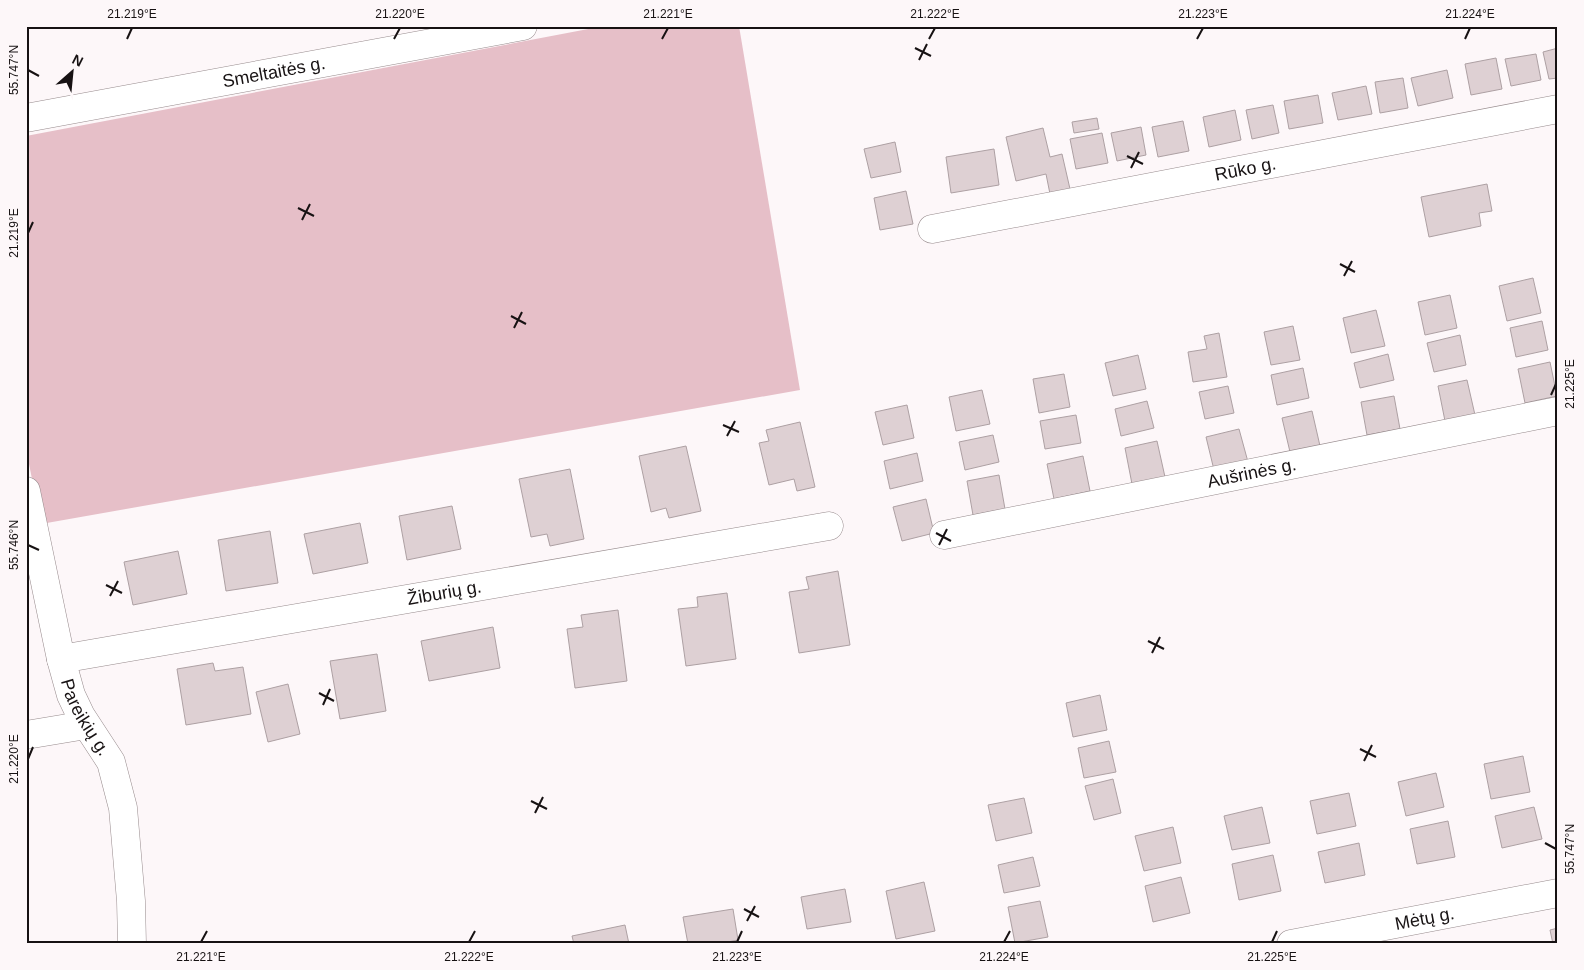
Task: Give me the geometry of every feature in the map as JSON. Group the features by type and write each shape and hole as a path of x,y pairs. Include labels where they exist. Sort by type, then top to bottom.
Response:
{"street":[{"name":"Smeltaitės g.","path":"26,118 523,26"},
{"name":"Rūko g.","path":"932,229 1558,109"},
{"name":"Aušrinės g.","path":"944,535 1558,411"},
{"name":"Pareikių g.","path":"26,491 61,659 71,696 86,725 111,762 123,808 131,902 132,944"},
{"name":"Žiburių g.","path":"61,659 828,526"},
{"path":"26,735 86,725"},
{"name":"Mėtų g.","path":"1292,944 1558,893"}],"shaded area":[{"path":"604,26 739,26 800,390 41,524 26,449 26,136"}],"building":[{"path":"1558,48 1558,78 1549,79 1543,52"},
{"path":"1536,54 1541,80 1511,86 1505,59"},
{"path":"1496,58 1502,89 1471,95 1465,64"},
{"path":"1447,70 1453,98 1418,106 1411,78"},
{"path":"1403,78 1408,108 1380,113 1375,82"},
{"path":"1366,86 1372,114 1338,120 1332,93"},
{"path":"1318,95 1323,123 1289,129 1284,101"},
{"path":"1273,105 1279,133 1252,139 1246,110"},
{"path":"1235,110 1241,140 1209,147 1203,117"},
{"path":"1097,118 1099,129 1074,133 1072,122"},
{"path":"1183,121 1189,151 1158,157 1152,127"},
{"path":"1141,127 1146,155 1117,161 1111,133"},
{"path":"1043,128 1050,157 1062,154 1070,189 1050,194 1046,174 1016,181 1006,137"},
{"path":"1102,133 1108,163 1076,169 1070,139"},
{"path":"895,142 901,172 871,178 864,149"},
{"path":"994,149 999,185 951,193 946,157"},
{"path":"1487,184 1492,211 1479,213 1481,226 1429,237 1421,197"},
{"path":"906,191 913,224 880,230 874,198"},
{"path":"1533,278 1541,313 1507,321 1499,286"},
{"path":"1450,295 1457,328 1425,335 1418,302"},
{"path":"1376,310 1385,346 1351,353 1343,318"},
{"path":"1542,321 1548,350 1516,357 1510,328"},
{"path":"1293,326 1300,360 1271,365 1264,332"},
{"path":"1219,333 1227,377 1193,382 1188,352 1207,349 1204,336"},
{"path":"1460,335 1466,365 1434,372 1427,343"},
{"path":"1388,354 1394,380 1360,388 1354,363"},
{"path":"1138,355 1146,389 1113,396 1105,363"},
{"path":"1550,362 1557,396 1525,403 1518,369"},
{"path":"1303,368 1309,398 1277,405 1271,375"},
{"path":"1064,374 1070,407 1039,413 1033,379"},
{"path":"1467,380 1475,415 1445,421 1438,386"},
{"path":"1228,386 1234,413 1205,419 1199,392"},
{"path":"982,390 990,424 956,431 949,397"},
{"path":"1394,396 1400,429 1367,435 1361,402"},
{"path":"1147,401 1154,428 1121,436 1115,409"},
{"path":"907,405 914,438 883,445 875,412"},
{"path":"1312,411 1320,446 1290,452 1282,418"},
{"path":"1076,415 1081,443 1045,449 1040,421"},
{"path":"800,422 815,487 797,491 794,479 769,485 759,443 769,441 766,430"},
{"path":"1239,429 1248,462 1214,470 1206,437"},
{"path":"993,435 999,462 965,470 959,442"},
{"path":"1157,441 1165,477 1132,484 1125,448"},
{"path":"686,446 701,511 669,518 666,508 651,512 639,456"},
{"path":"917,453 923,481 890,489 884,461"},
{"path":"1083,456 1090,491 1054,499 1047,464"},
{"path":"570,469 584,539 550,546 547,534 531,537 519,479"},
{"path":"999,475 1005,509 973,515 967,481"},
{"path":"926,499 934,533 902,541 893,507"},
{"path":"452,506 461,549 407,560 399,516"},
{"path":"360,523 368,563 313,574 304,534"},
{"path":"270,531 278,583 226,591 218,540"},
{"path":"178,551 187,594 133,605 124,562"},
{"path":"838,571 850,645 799,653 789,592 809,589 806,577"},
{"path":"727,593 736,659 686,666 678,609 698,607 697,597"},
{"path":"618,610 627,681 575,688 567,629 583,627 581,615"},
{"path":"493,627 500,668 429,681 421,641"},
{"path":"377,654 386,711 340,719 330,661"},
{"path":"213,663 215,671 243,667 251,714 186,725 177,669"},
{"path":"288,684 300,734 268,742 256,692"},
{"path":"1100,695 1107,730 1073,737 1066,703"},
{"path":"1109,741 1116,772 1084,778 1078,748"},
{"path":"1523,756 1530,792 1491,799 1484,764"},
{"path":"1436,773 1444,807 1406,816 1398,782"},
{"path":"1113,779 1121,813 1094,820 1085,786"},
{"path":"1349,793 1356,826 1317,834 1310,801"},
{"path":"1024,798 1032,833 996,841 988,805"},
{"path":"1262,807 1270,843 1232,850 1224,816"},
{"path":"1534,807 1542,839 1502,848 1495,816"},
{"path":"1448,821 1455,857 1417,864 1410,829"},
{"path":"1173,827 1181,863 1144,871 1135,836"},
{"path":"1359,843 1365,875 1325,883 1318,852"},
{"path":"1273,855 1281,891 1239,900 1232,864"},
{"path":"1033,857 1040,886 1004,893 998,865"},
{"path":"1181,877 1190,913 1153,922 1145,886"},
{"path":"924,882 935,931 896,939 886,891"},
{"path":"845,889 851,922 807,929 801,897"},
{"path":"1040,901 1048,937 1015,943 1008,907"},
{"path":"733,909 738,940 717,944 688,944 683,917"},
{"path":"625,925 629,944 574,944 572,936"},
{"path":"1558,928 1558,944 1553,944 1550,930"}]}
